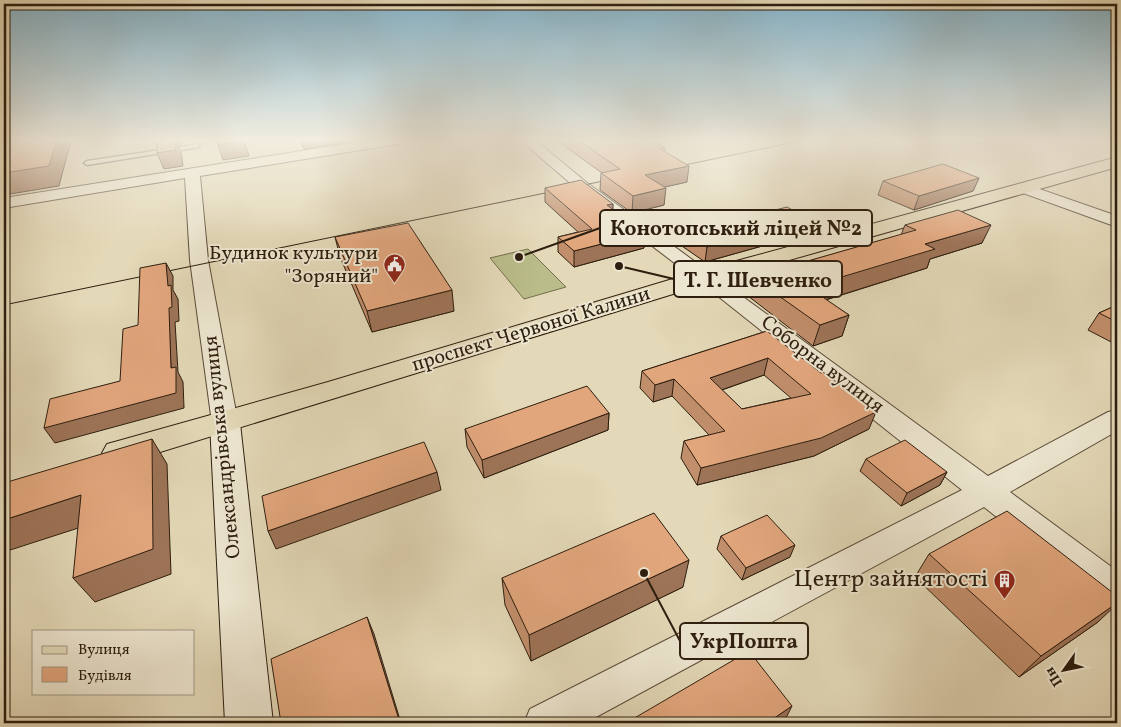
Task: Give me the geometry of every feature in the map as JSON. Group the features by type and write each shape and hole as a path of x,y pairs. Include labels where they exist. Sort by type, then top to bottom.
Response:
{"main road":[{"name":"проспект Червоної Калини","path":"100,458 225,423 705,277 1028,190 1079,174"},
{"name":"Олександрівська вулиця","path":"225,423 249,723"}],"street":[{"path":"4,203 180,174"},
{"name":"Олександрівська вулиця","path":"192,174 199,260 225,423"},
{"name":"Соборна вулиця","path":"567,174 1117,591"},
{"path":"1028,190 1117,222"},
{"path":"544,723 987,491 1117,419"}],"green space":[{"path":"528,249 566,287 524,299 490,258"}],"building":[{"path":"602,174 650,174 645,175 666,188 633,196"},
{"path":"908,174 969,174 979,178 919,196 883,181"},
{"path":"581,180 613,204 607,205 645,233 574,251 558,237 592,229 545,188"},
{"path":"787,207 809,219 707,247 681,229 707,222 713,226"},
{"path":"958,210 991,225 925,244 935,249 808,287 849,315 820,325 752,277 916,230 905,225"},
{"name":"Будинок культури \"Зоряний\"","path":"408,223 452,290 367,311 335,237"},
{"path":"166,263 168,286 171,285 172,307 169,308 171,368 176,367 176,393 44,428 50,399 120,381 123,329 138,325 140,268"},
{"path":"1117,305 1117,322 1099,313"},
{"path":"767,331 821,373 823,372 876,412 821,438 701,468 684,441 725,431 674,379 655,385 642,371","holes":["768,358 811,394 742,409 710,378"]},
{"path":"587,386 609,413 482,460 465,429"},
{"path":"152,439 153,549 73,578 81,495 4,520 4,483"},
{"path":"905,440 947,472 907,493 866,459"},
{"path":"424,442 437,472 268,531 262,496"},
{"name":"Центр зайнятості","path":"1007,511 1117,596 1117,603 1041,656 929,554"},
{"path":"654,513 689,560 529,635 502,578"},
{"path":"767,515 795,545 746,568 721,536"},
{"path":"367,617 400,723 281,723 271,659"},
{"path":"749,651 792,706 767,723 626,723"}],"tram line":[{"path":"4,305 613,179"}],"place":[{"name":"Конотопський ліцей №2","path":"519,257"},
{"name":"Т. Г. Шевченко","path":"619,266"},
{"name":"Будинок культури \"Зоряний\"","path":"394,284"},
{"name":"УкрПошта","path":"644,573"},
{"name":"Центр зайнятості","path":"1004,599"}]}
